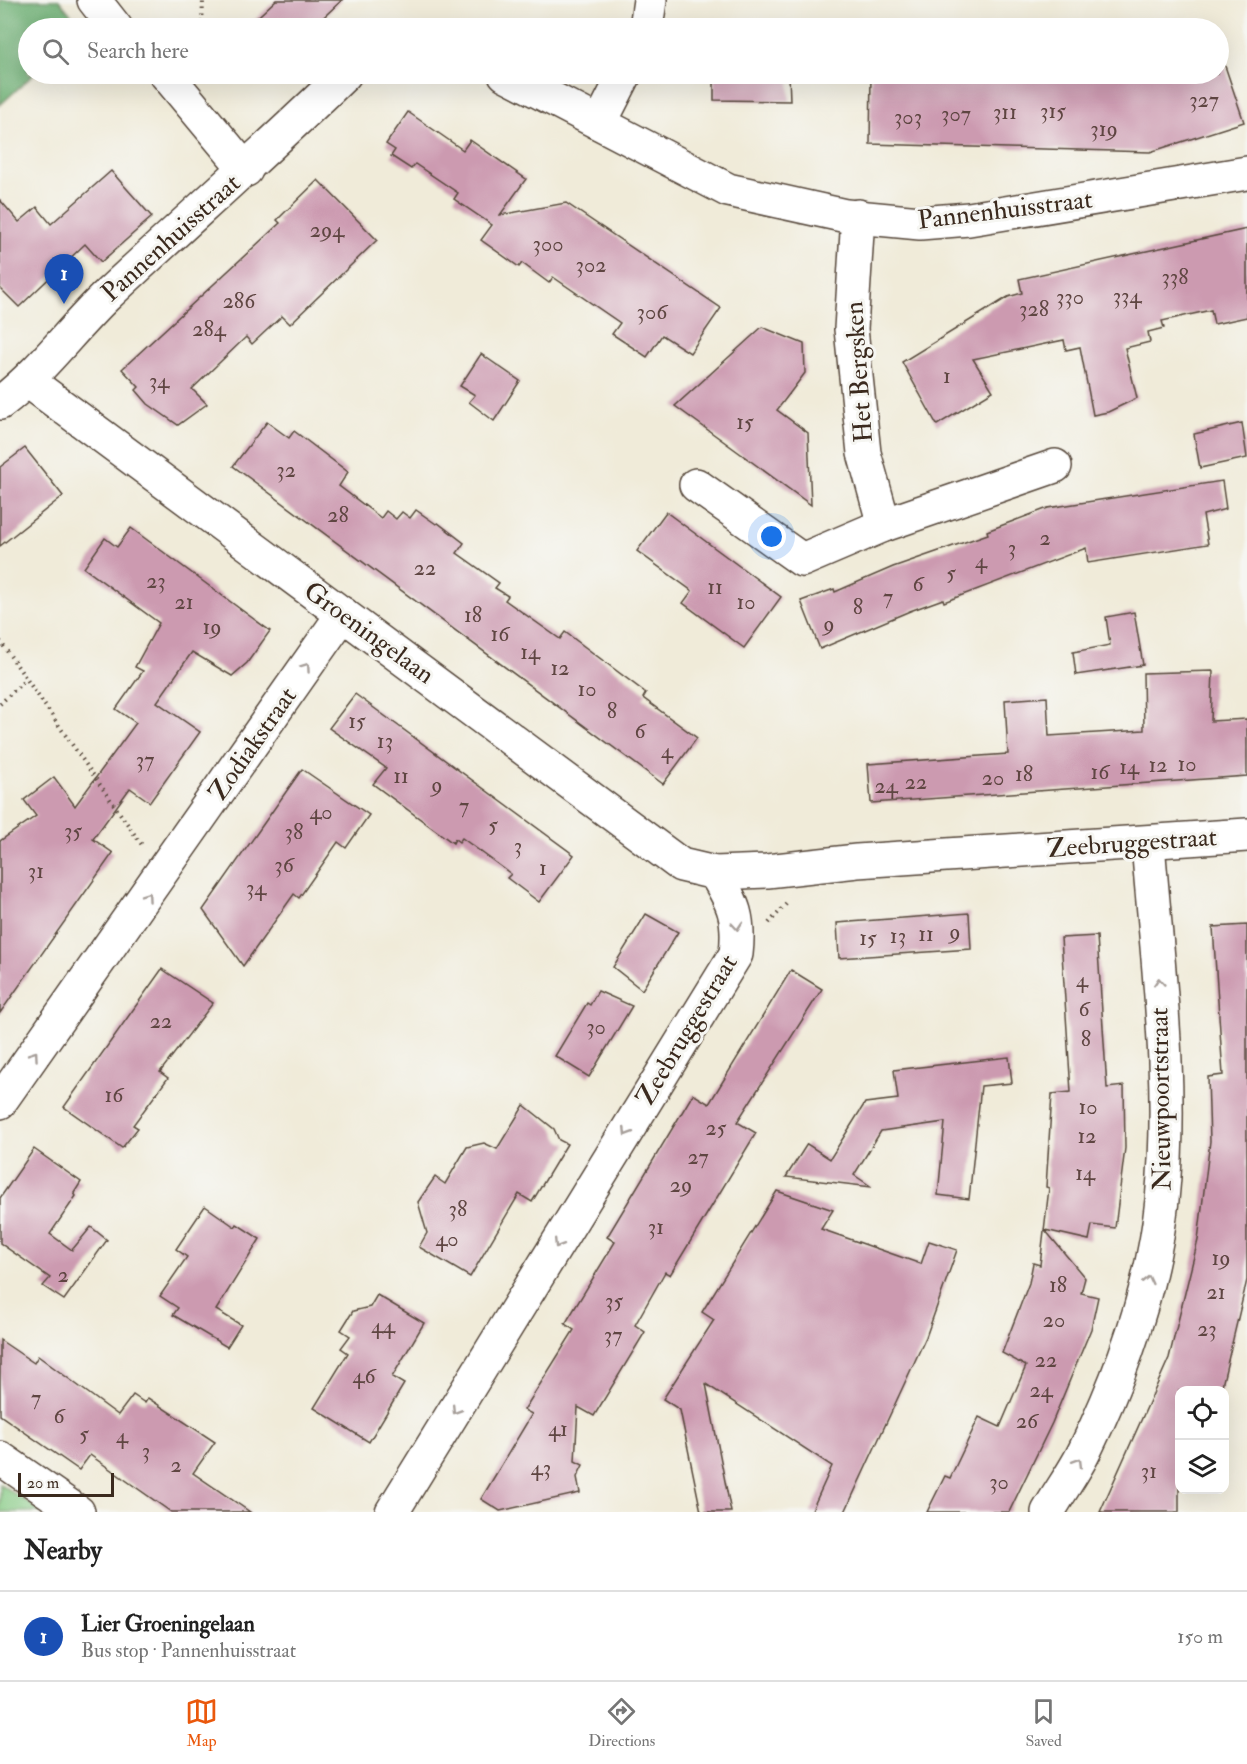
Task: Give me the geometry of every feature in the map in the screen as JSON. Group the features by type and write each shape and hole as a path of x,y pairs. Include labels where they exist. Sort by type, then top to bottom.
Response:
{"street":[{"path":"94,0 108,18"},
{"path":"647,18 650,0"},
{"path":"174,84 246,170"},
{"name":"Pannenhuisstraat","path":"0,404 28,381 62,340 105,298 246,170 335,84"},
{"name":"Pannenhuisstraat","path":"524,84 728,190 858,216 920,223 969,219 1247,173"},
{"path":"600,123 620,84"},
{"name":"Het Bergsken","path":"858,216 851,329 864,453 884,525"},
{"name":"Groeningelaan","path":"28,381 681,865 716,873"},
{"path":"696,485 802,560 884,525 1055,466"},
{"name":"Zodiakstraat","path":"0,1102 163,874 343,614"},
{"name":"Zeebruggestraat","path":"393,1512 736,954 739,928 734,906 716,873 1247,835"},
{"name":"Nieuwpoortstraat","path":"1048,1512 1085,1450 1131,1339 1149,1273 1162,1202 1165,1161 1164,1061 1148,843"},
{"path":"0,1458 78,1512"}],"path":[{"path":"202,18 203,0"},
{"path":"0,641 163,874"},
{"path":"0,704 26,679"}],"green space":[{"path":"0,0 59,0 74,18 18,18 18,84 23,84 0,105"},
{"path":"0,1484 42,1512 0,1512"}],"building":[{"path":"276,0 342,0 323,18 257,18"},
{"path":"1229,78 1244,122 1150,152 870,144 871,84 1229,84"},
{"path":"714,84 789,84 790,101 714,100"},
{"path":"408,112 463,150 470,140 526,179 500,215 566,203 721,308 690,353 662,335 647,357 612,334 620,323 553,277 549,283 522,263 519,267 481,240 492,225 454,199 458,193 415,164 411,169 391,156 395,150 386,144"},
{"path":"111,171 152,217 101,262 85,244 19,307 0,288 0,200 19,222 37,207 51,224"},
{"path":"318,180 377,240 290,324 282,316 252,344 246,337 192,389 207,404 178,425 148,404 136,390 139,387 122,369 280,223 277,220"},
{"path":"1247,229 1247,317 1214,324 1211,310 1162,321 1164,328 1148,332 1150,342 1125,348 1137,398 1108,412 1093,415 1080,347 1066,350 1064,340 973,359 993,391 937,425 902,362 1008,297 1022,293 1019,279"},
{"path":"762,327 804,344 805,373 777,410 808,433 811,505 675,406"},
{"path":"481,354 520,381 494,421 469,402 475,395 460,386"},
{"path":"267,422 289,438 294,431 348,472 339,486 381,518 386,511 396,519 402,512 410,518 416,510 436,524 438,523 464,543 457,553 499,583 495,588 508,596 505,600 560,639 565,632 646,693 643,698 697,738 663,784 233,466"},
{"path":"1242,423 1247,458 1200,468 1194,434"},
{"path":"25,448 63,496 0,546 0,467"},
{"path":"1222,481 1226,509 1203,515 1208,544 1088,563 1086,548 944,602 943,599 910,611 820,649 801,601 834,589 835,592 893,567 988,534 987,531 1048,508"},
{"path":"666,512 781,597 744,648 683,603 692,591 637,551"},
{"path":"131,528 270,631 247,663 232,676 192,652 157,702 200,732 150,802 130,788 93,839 113,853 0,1013 0,841 36,816 24,800 54,777 75,806 136,723 116,709 143,671 135,667 159,623 84,568 105,538 117,547"},
{"path":"1134,612 1143,665 1076,675 1073,652 1110,645 1106,617"},
{"path":"1213,671 1211,721 1247,719 1247,776 871,803 868,764 1008,754 1005,700 1047,697 1049,736 1144,730 1143,673"},
{"path":"355,694 574,855 539,902 507,878 511,874 462,838 459,842 455,839 453,843 373,784 386,768 329,728"},
{"path":"302,769 369,815 346,848 338,842 299,898 294,894 243,966 203,910"},
{"path":"969,913 971,949 839,958 837,923"},
{"path":"646,914 678,932 642,990 613,967"},
{"path":"1247,925 1247,1280 1222,1386 1175,1386 1175,1494 1179,1494 1179,1512 1100,1512 1169,1358 1198,1240 1210,1141 1208,1077 1223,1075 1213,927"},
{"path":"1097,936 1107,1088 1124,1086 1125,1148 1115,1228 1092,1225 1089,1240 1045,1230 1085,1278 1081,1293 1098,1297 1091,1329 1052,1423 1009,1512 927,1512 945,1476 950,1478 979,1417 1000,1427 1026,1366 1002,1353 1029,1283 1033,1263 1040,1265 1049,1188 1046,1187 1052,1094 1071,1092 1061,938"},
{"path":"162,969 213,1003 160,1072 168,1078 133,1125 138,1128 122,1148 64,1107"},
{"path":"791,970 822,989 737,1122 756,1133 670,1275 665,1272 635,1325 645,1332 594,1416 578,1407 575,1461 583,1465 577,1477 580,1493 500,1511 481,1499 532,1414 524,1410 574,1330 565,1324 615,1242 607,1237 693,1094 709,1104"},
{"path":"598,991 632,1006 589,1077 555,1056 587,1003 590,1005"},
{"path":"1009,1057 1012,1083 981,1086 969,1199 938,1195 945,1122 881,1131 854,1175 872,1187 786,1177 807,1144 830,1159 865,1103 898,1099 894,1070"},
{"path":"524,1105 554,1129 559,1140 567,1144 532,1202 519,1194 470,1277 419,1247 427,1233 418,1202 435,1177 445,1184 467,1147 484,1143 497,1149"},
{"path":"34,1149 81,1182 74,1193 76,1196 50,1234 72,1250 91,1227 107,1240 64,1300 43,1286 50,1278 0,1243 0,1198"},
{"path":"777,1191 833,1210 821,1229 921,1264 929,1241 957,1250 926,1337 845,1512 811,1512 832,1466 706,1384 731,1512 701,1512 680,1410 663,1399 714,1320 702,1312"},
{"path":"205,1206 235,1227 237,1224 260,1239 216,1310 241,1325 227,1347 173,1315 178,1308 160,1296 187,1257 176,1249"},
{"path":"377,1295 424,1323 392,1377 404,1384 369,1442 314,1408 348,1353 341,1348 350,1336 341,1330 353,1311 370,1307"},
{"path":"0,1340 34,1363 38,1356 118,1415 133,1395 145,1403 148,1398 215,1442 193,1473 250,1512 171,1512 90,1455 79,1470 0,1415"}],"place":[{"name":"Lier Groeningelaan","path":"64,304"}]}
